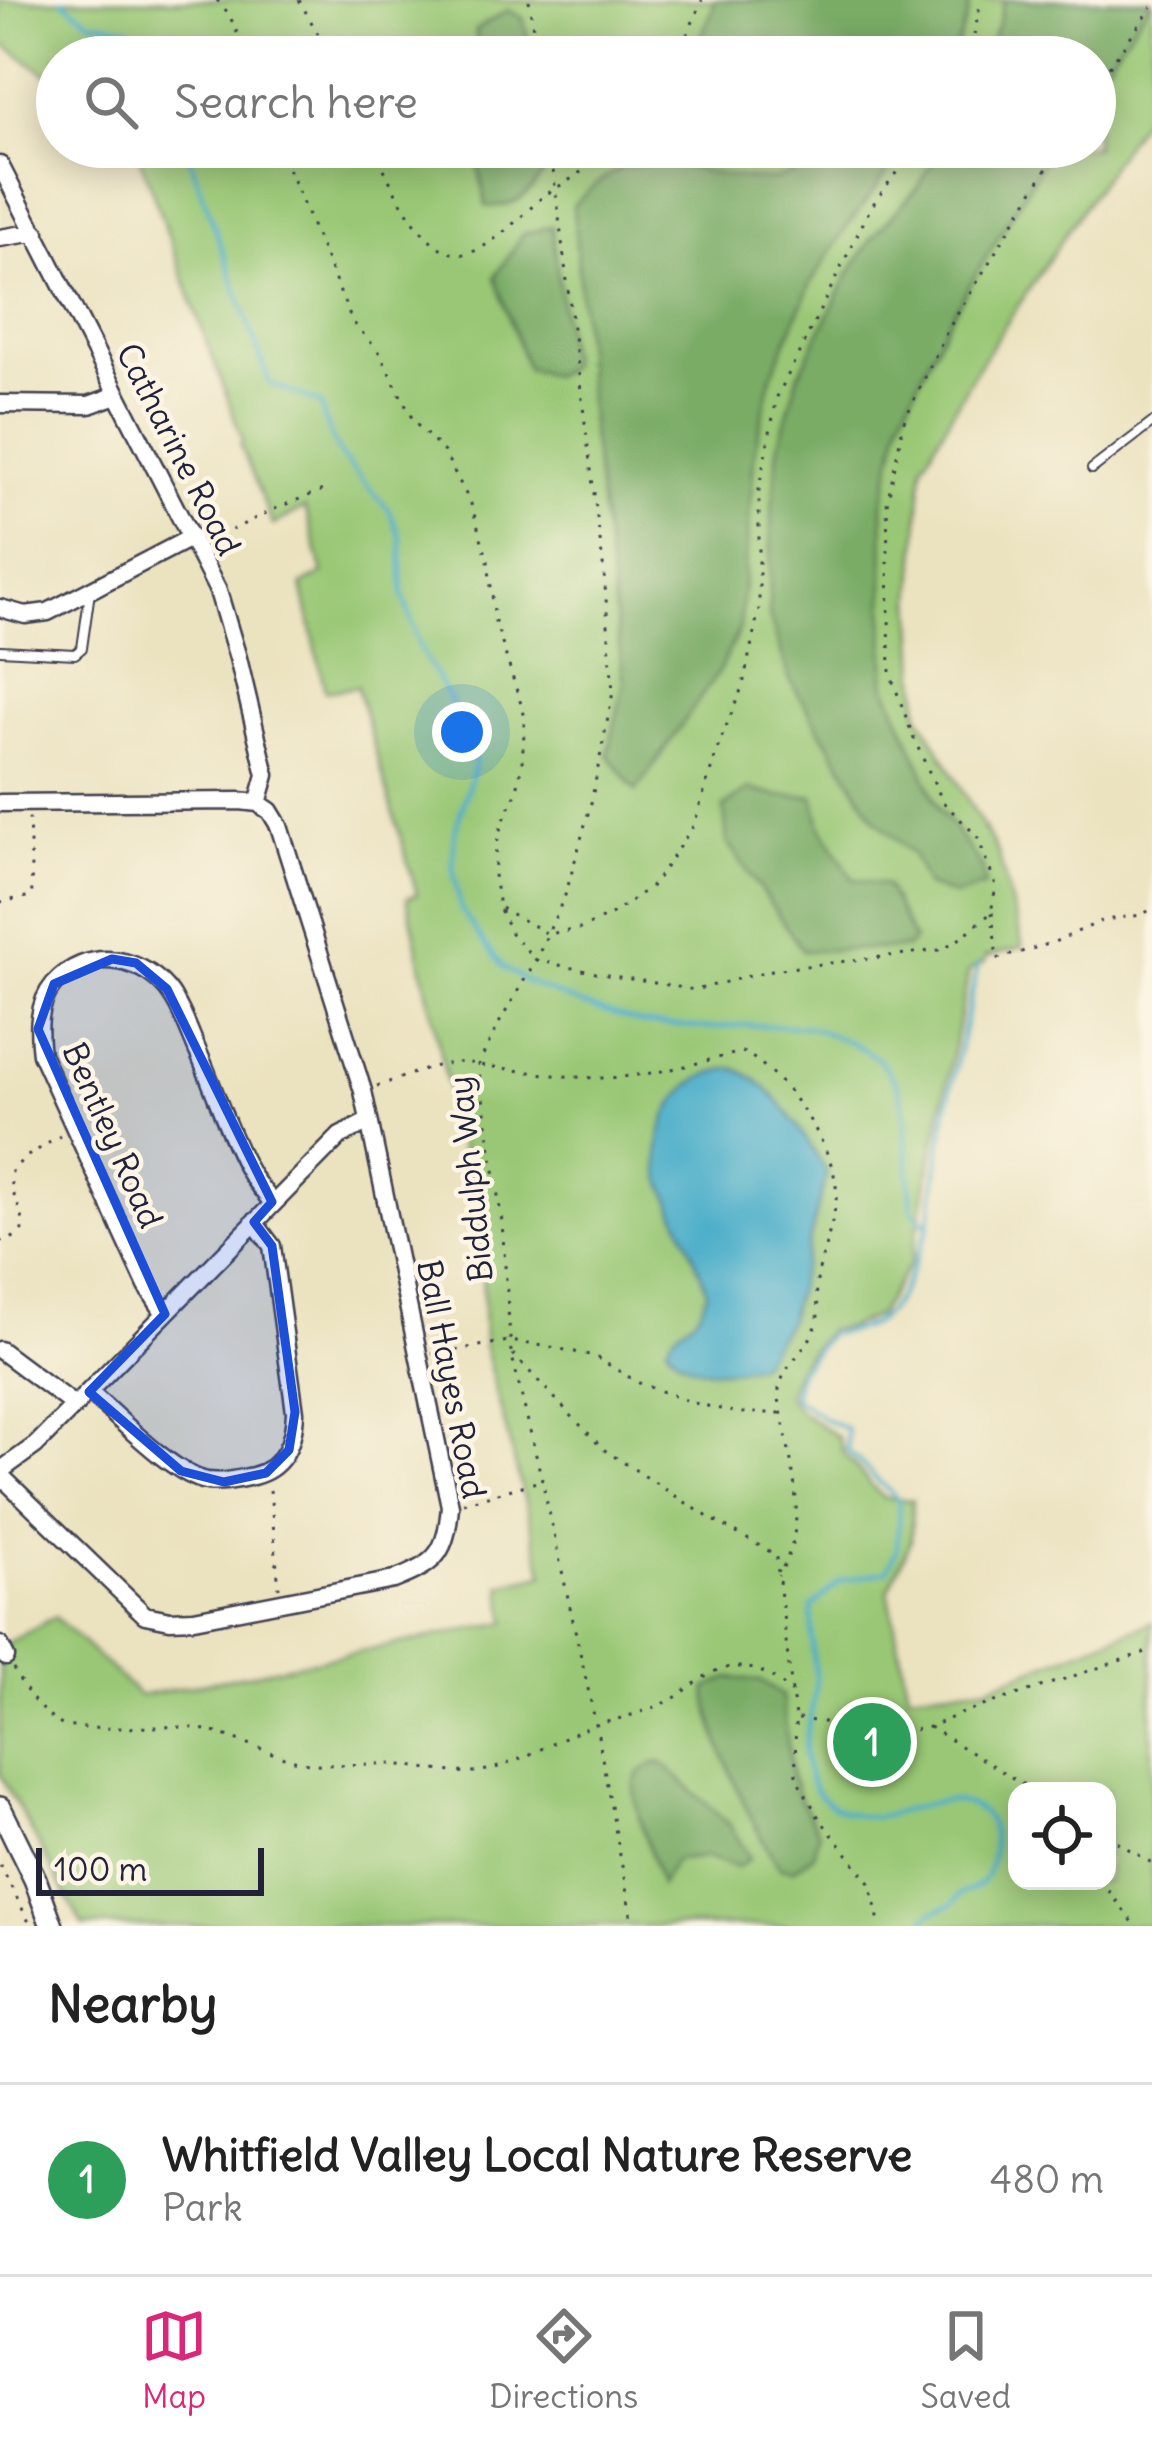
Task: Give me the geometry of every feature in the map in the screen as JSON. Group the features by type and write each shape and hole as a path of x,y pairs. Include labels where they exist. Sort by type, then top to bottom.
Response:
{"street":[{"name":"Catharine Road","path":"0,165 218,591 266,775 258,803"},
{"path":"0,238 36,232"},
{"path":"0,404 89,405 117,395"},
{"path":"0,608 48,613 195,542"},
{"path":"0,803 258,803"},
{"name":"Ball Hayes Road","path":"0,1473 145,1615 170,1620 394,1580 416,1571 441,1550 447,1536 450,1506 363,1091 279,826 258,803"},
{"name":"Bentley Road","path":"165,1314 147,1286 41,1054 38,1029 44,1000 54,984 75,967 112,958 136,963 167,989 250,1173 272,1202"},
{"path":"0,1473 75,1406 340,1136 368,1122"},
{"path":"89,1392 181,1471 202,1480 224,1482 266,1473 289,1450 295,1412 272,1246 254,1222"},
{"path":"0,1350 75,1406"},
{"path":"0,1808 52,1926"}],"lane":[{"path":"1092,469 1152,423"},
{"path":"0,650 75,654 82,648 90,592"}],"path":[{"path":"217,0 238,36"},
{"path":"298,0 319,36"},
{"path":"530,0 534,36"},
{"path":"687,36 702,0"},
{"path":"974,36 985,0"},
{"path":"1116,57 1152,7"},
{"path":"288,168 352,321 379,352 413,422 444,452 477,523 488,561 495,621 524,718 517,791 501,826 494,875 499,907 511,933 536,960 695,990 772,970 939,950 958,940 991,910"},
{"path":"382,168 426,238 448,254 469,254 584,168"},
{"name":"Biddulph Way","path":"553,168 604,572 613,692 566,893 536,960 478,1065 502,1222 509,1341 596,1725 633,1926"},
{"path":"499,907 548,934 580,929 653,885 694,825 743,685 759,609 759,488 777,398 871,207 900,168"},
{"path":"1047,168 938,349 904,421 887,504 890,673 943,802 977,836 989,864 996,885 991,910 997,959 1052,943 1104,920 1152,909"},
{"path":"195,542 328,488"},
{"path":"0,902 32,896 29,803"},
{"path":"363,1091 471,1061 601,1078 646,1075 742,1052 755,1058 807,1114 829,1154 837,1197 817,1282 819,1319 813,1335 786,1368 778,1392 798,1510 786,1563 778,1576"},
{"path":"0,1241 11,1239 23,1228 25,1218 11,1188 12,1170 53,1138 76,1130"},
{"path":"418,1356 509,1341 594,1356 640,1383 694,1403 738,1413 782,1413"},
{"path":"511,1352 603,1449 776,1555 797,1719 796,1777 819,1818 870,1883 880,1926"},
{"path":"266,1473 280,1602"},
{"path":"450,1506 542,1480"},
{"path":"797,1719 817,1719 876,1737 928,1727 1152,1650"},
{"path":"3,1651 25,1691 57,1724 218,1732 314,1764 392,1764 475,1772 652,1708 720,1669 746,1667 761,1672 792,1693"},
{"path":"928,1727 1019,1782"},
{"path":"1116,1841 1152,1863"},
{"path":"0,1865 32,1926"},
{"path":"1108,1890 1136,1926"}],"highlighted area":[{"path":"112,959 136,963 167,989 272,1202 254,1222 272,1246 295,1412 289,1450 266,1473 224,1482 181,1471 89,1392 165,1314 38,1029 54,984"}],"green space":[{"path":"0,0 1152,0 1152,103 1116,158 1116,36 36,36 36,67 0,42"},
{"path":"715,0 969,0 960,36 700,36"},
{"path":"1004,0 1150,3 1116,51 1116,36 993,36"},
{"path":"508,10 523,18 527,36 476,36 475,30"},
{"path":"144,168 1109,168 977,368 923,465 913,599 919,714 998,853 1023,947 986,957 969,971 911,1262 878,1315 828,1330 797,1367 787,1395 798,1410 838,1437 843,1453 883,1498 912,1500 911,1541 888,1591 908,1693 989,1686 1152,1622 1152,1926 83,1926 0,1774 0,1666 6,1644 55,1617 140,1696 507,1622 501,1585 544,1575 484,1345 482,1245 407,898 417,894 357,687 325,691 302,585 323,573 305,508 273,525 240,445 243,441"},
{"path":"479,168 542,168 543,173 520,199 486,206"},
{"path":"624,168 690,168 759,180 801,168 891,168 811,283 772,374 755,447 740,628 719,671 636,791 608,755 624,682 592,440 573,205"},
{"path":"929,168 1040,168 945,327 901,418 883,505 885,683 938,807 983,868 985,886 956,896 927,886 912,854 874,818 790,680 769,615 778,447 798,376 848,275 872,238"},
{"path":"552,226 569,365 553,376 527,369 495,277 523,234"},
{"path":"749,789 777,796 814,796 821,827 853,879 886,885 914,940 906,948 803,951 727,842 724,807"},
{"path":"729,1678 762,1681 782,1696 792,1779 819,1832 813,1855 794,1870 780,1868 770,1852 734,1781 715,1729 707,1688"},
{"path":"662,1763 729,1824 750,1858 738,1867 706,1857 675,1860 660,1885 635,1796 639,1774"}],"water":[{"path":"733,1068 776,1098 827,1172 789,1320 759,1364 709,1370 686,1363 667,1346 699,1312 707,1291 661,1178 659,1151 667,1117 686,1089 699,1079"}],"waterway":[{"path":"62,0 90,21 130,28 136,36"},
{"path":"193,168 270,384 321,404 340,455 389,510 401,538 403,595 420,648 475,752 454,835 453,869 461,909 479,936 504,968 583,1005 641,1023 809,1027 879,1059 898,1086 912,1210 929,1226 894,1303 872,1324 829,1334 799,1371 793,1397 847,1429 847,1450 899,1501 897,1549 887,1571 840,1581 812,1607 816,1680 805,1761 814,1788 833,1806 869,1816 957,1801 982,1813 992,1830 991,1858 983,1881 918,1926"},
{"path":"929,1224 946,1110 978,964"}],"place":[{"name":"Whitfield Valley Local Nature Reserve","path":"872,1742"}]}
